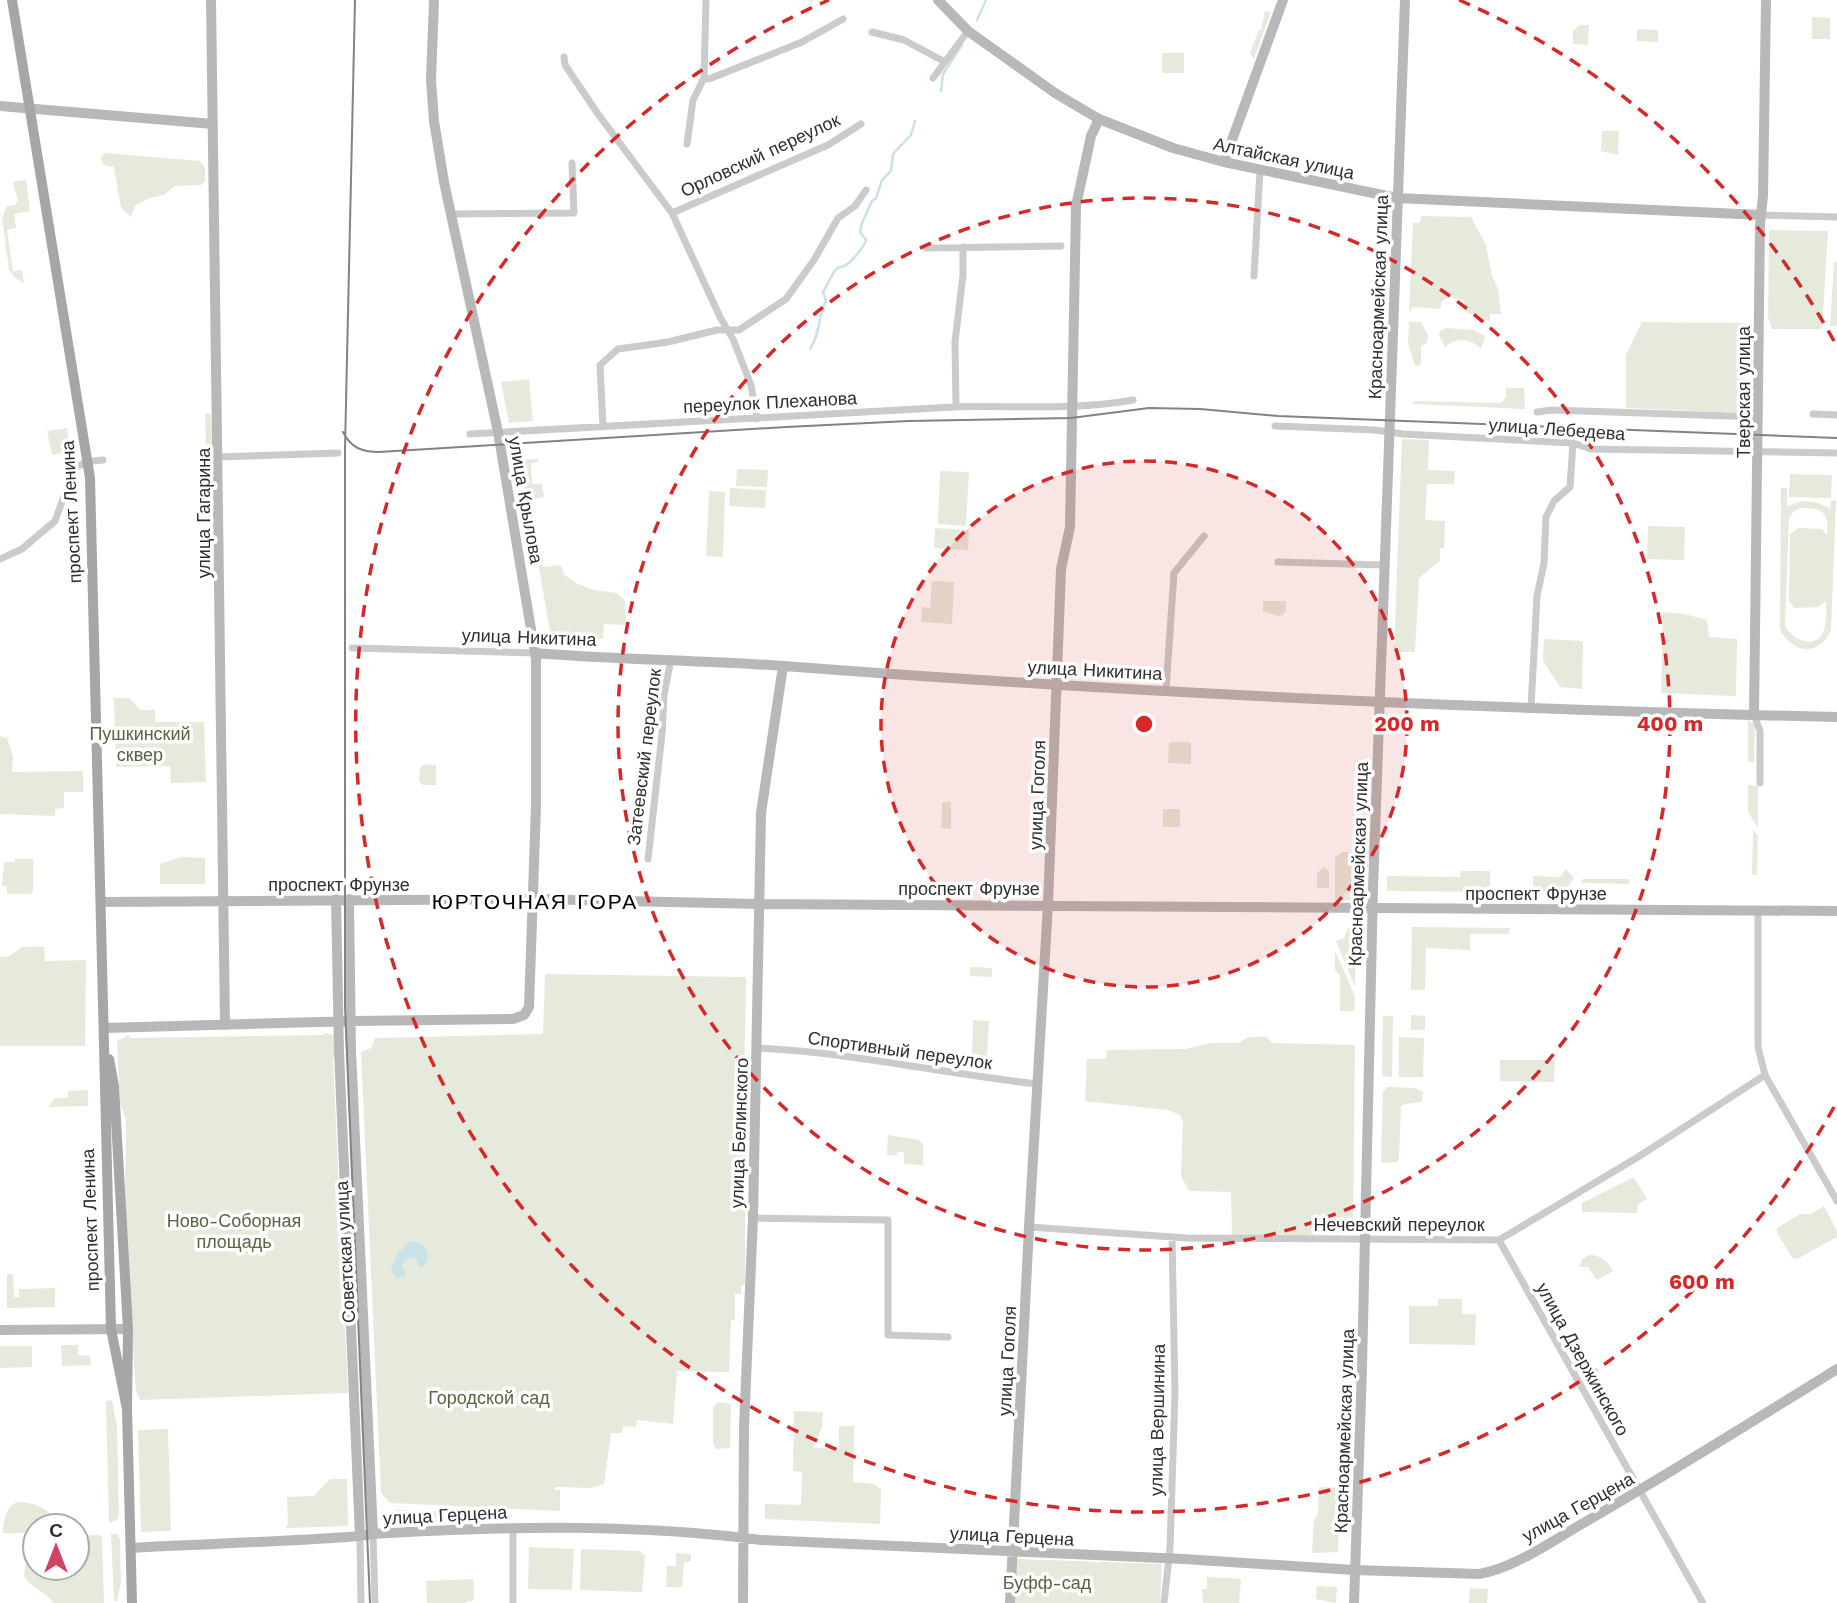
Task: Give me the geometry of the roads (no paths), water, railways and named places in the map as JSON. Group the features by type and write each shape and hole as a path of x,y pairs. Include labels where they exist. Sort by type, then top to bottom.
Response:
{"main road":[{"name":"проспект Ленина","path":"12,0 88,461 111,1329 127,1409"},
{"name":"проспект Ленина","path":"104,1028 114,1086 128,1329 127,1409 132,1603"}],"street":[{"name":"улица Гагарина","path":"211,0 225,1025"},
{"name":"улица Крылова","path":"350,1021 513,1019 528,1011 530,1002 536,795 535,653 498,432 434,121 434,0"},
{"path":"687,144 693,100 704,78 706,0"},
{"name":"Алтайская улица","path":"938,0 968,31 1055,93 1099,119 1173,148 1224,162 1397,198 1837,217"},
{"path":"1224,162 1283,0"},
{"name":"Красноармейская улица","path":"1354,1603 1379,702 1405,0"},
{"name":"Тверская улица","path":"1760,783 1760,731 1754,715 1766,0"},
{"path":"704,78 709,79 802,42 843,19"},
{"path":"933,78 968,31"},
{"path":"872,32 904,40 945,62"},
{"path":"564,57 565,65 598,114 672,214 729,331 751,385 757,419"},
{"path":"0,106 213,124"},
{"name":"улица Гоголя","path":"1010,1603 1048,904 1061,569 1070,527 1076,206 1091,136 1099,119"},
{"name":"Орловский переулок","path":"672,214 828,145 861,124"},
{"path":"451,214 574,213 572,163"},
{"path":"1254,276 1260,170"},
{"path":"603,427 600,365 618,349 668,342 717,330 739,330 786,299 814,260 838,218 855,206 866,190"},
{"path":"926,248 1061,246"},
{"path":"956,407 955,342 963,275 963,247"},
{"path":"1072,407 1102,406 1133,400"},
{"name":"переулок Плеханова","path":"470,434 956,407 1072,407"},
{"name":"улица Лебедева","path":"1537,411 1759,417"},
{"path":"1812,414 1837,415"},
{"name":"улица Лебедева","path":"1275,426 1375,429 1438,437 1573,443 1591,449 1837,453"},
{"path":"1531,707 1536,596 1544,563 1546,517 1554,501 1570,487 1573,443"},
{"path":"218,457 338,453"},
{"path":"0,559 22,549 55,521 73,471 88,461 103,460"},
{"path":"1166,690 1174,573 1204,536"},
{"path":"1278,562 1384,565"},
{"name":"улица Никитина","path":"352,648 671,659 933,678 1379,702 1837,718"},
{"name":"Затеевский переулок","path":"648,859 664,695 671,659"},
{"name":"улица Белинского","path":"743,1603 744,1427 753,1218 763,800 783,666"},
{"name":"Советская улица","path":"336,899 338,1023 361,1603"},
{"name":"Советская улица","path":"349,899 350,1021 375,1603"},
{"name":"проспект Фрунзе","path":"101,902 533,899 759,904 1837,911"},
{"path":"1758,912 1758,1047 1765,1075 1837,1201"},
{"path":"104,1028 350,1021"},
{"name":"Спортивный переулок","path":"757,1048 1038,1084"},
{"name":"Нечевский переулок","path":"1029,1227 1172,1237 1499,1240 1637,1157 1765,1075"},
{"path":"753,1218 888,1220 888,1335 948,1337"},
{"name":"улица Вершинина","path":"1164,1603 1169,1558 1175,1392 1172,1237"},
{"name":"улица Дзержинского","path":"1499,1240 1703,1603"},
{"path":"0,1330 128,1329"},
{"name":"улица Герцена","path":"131,1548 513,1528 650,1531 1354,1570 1488,1573 1639,1491 1837,1369"},
{"path":"513,1528 513,1603"}],"water":[{"path":"415,1241 425,1248 427,1261 422,1267 415,1258 409,1258 402,1265 406,1276 396,1278 391,1270 397,1254 409,1242"}],"waterway":[{"path":"977,20 986,0"},
{"path":"941,91 943,74 962,45"},
{"path":"810,349 826,301 823,292 836,270 850,262 865,243 866,240 860,232 862,223 876,198 882,180 891,171 893,154 911,135 915,121"}],"tram line":[{"path":"355,0 345,448 345,1007 370,1603"},
{"path":"343,432 358,448 379,452 786,427 909,421 1071,418 1149,408 1200,409 1278,416 1837,438"}],"district":[{"name":"ЮРТОЧНАЯ ГОРА","path":"535,901"}],"park label":[{"name":"Пушкинский сквер","path":"140,743"},
{"name":"Ново-Соборная площадь","path":"234,1230"},
{"name":"Городской сад","path":"489,1397"},
{"name":"Буфф-сад","path":"1047,1582"}]}
